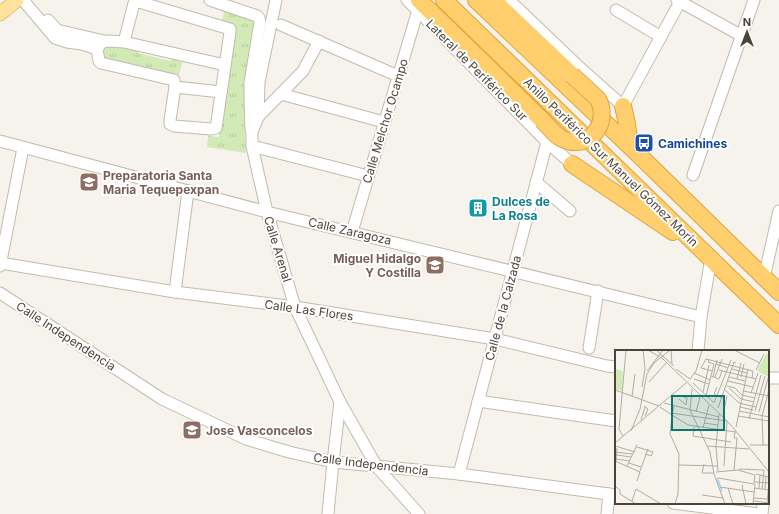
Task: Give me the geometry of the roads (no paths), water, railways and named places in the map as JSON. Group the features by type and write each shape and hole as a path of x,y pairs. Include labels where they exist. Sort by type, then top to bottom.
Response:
{"highway":[{"name":"Anillo Periférico Sur Manuel Gómez Morín","path":"444,0 779,325"},
{"name":"Anillo Periférico Sur Manuel Gómez Morín","path":"476,0 630,146 779,292"},
{"path":"419,5 560,138 569,142 578,142 587,139 598,130 602,117 598,99 493,0"},
{"path":"623,106 630,146"},
{"path":"572,164 711,258"}],"main road":[{"path":"0,14 17,0"}],"street":[{"path":"23,0 56,38 67,42 101,45 124,42 225,65"},
{"path":"31,0 57,30 101,45"},
{"path":"210,0 259,18 260,22 250,83 252,132"},
{"name":"Calle Arenal","path":"276,0 258,82 258,117 252,132 252,146 267,212 295,308 340,402 377,467 420,514"},
{"name":"Lateral de Periférico Sur","path":"407,0 419,5 547,142 572,164"},
{"path":"693,175 754,0"},
{"path":"511,1 577,65 623,106 679,1 742,36"},
{"path":"101,45 98,58 101,63 172,79 175,81 170,124 174,126 215,129 230,29 135,2 124,42"},
{"name":"Calle Melchor Ocampo","path":"352,232 419,5"},
{"path":"616,10 661,37"},
{"path":"281,24 398,76"},
{"path":"258,117 303,71 319,42"},
{"path":"175,87 221,92"},
{"path":"281,94 384,122"},
{"name":"Calle Zaragoza","path":"0,142 267,212 513,270 701,317"},
{"name":"Calle de la Calzada","path":"459,474 547,142"},
{"path":"252,146 368,176"},
{"path":"0,264 23,148"},
{"path":"536,182 570,211"},
{"path":"175,292 188,191"},
{"path":"764,278 779,212"},
{"path":"698,350 701,317 711,258"},
{"name":"Calle Las Flores","path":"0,264 175,292 295,308 495,339 615,367"},
{"path":"589,348 598,291"},
{"name":"Calle Independencia","path":"0,294 162,399 246,439 289,452 333,462 459,474 613,494"},
{"path":"478,401 615,421"},
{"path":"328,514 340,402"},
{"path":"607,514 613,494"},
{"path":"762,514 763,504"},
{"path":"678,506 758,514"}],"place":[{"name":"Camichines","path":"644,143"},
{"name":"Preparatoria Santa Maria Tequepexpan","path":"89,182"},
{"name":"Dulces de La Rosa","path":"478,208"},
{"name":"Miguel Hidalgo Y Costilla","path":"435,265"},
{"name":"Jose Vasconcelos","path":"192,430"}]}
